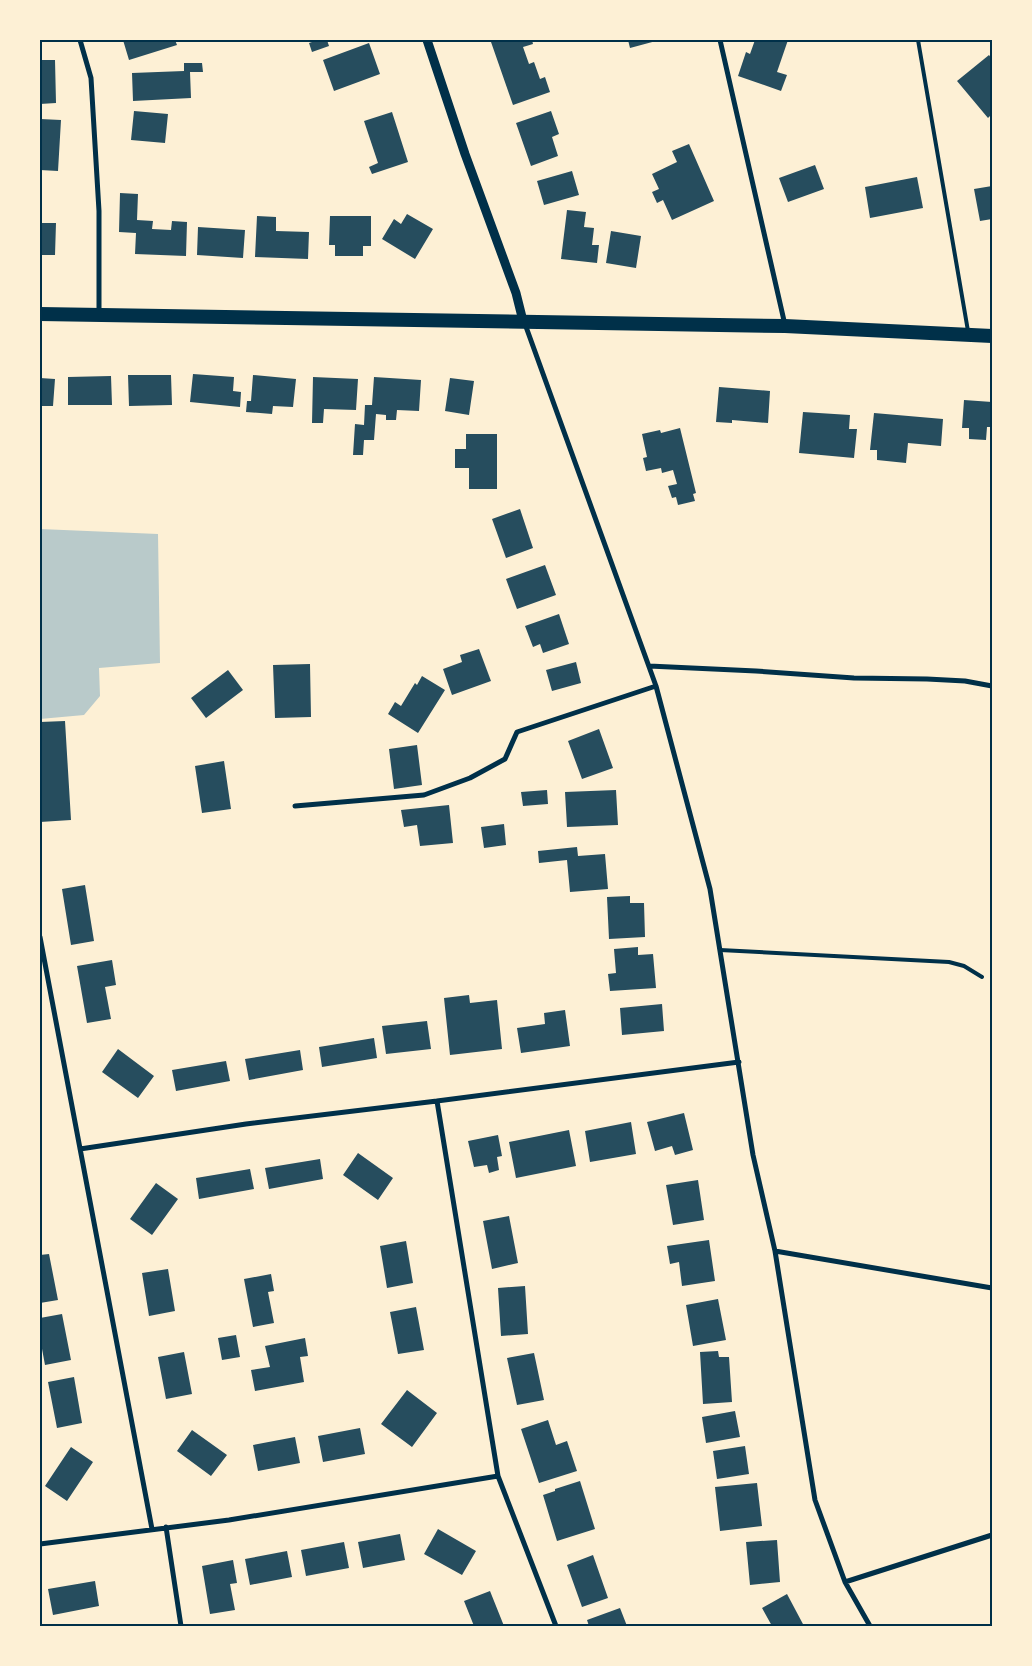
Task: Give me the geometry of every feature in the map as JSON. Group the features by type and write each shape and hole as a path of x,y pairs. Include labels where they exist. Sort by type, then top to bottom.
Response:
{"highway":[{"path":"40,314 785,326 992,336"}],"street":[{"path":"80,40 91,78 99,211 99,314"},
{"path":"427,40 465,154 516,293 524,322 656,686 710,889 753,1155 775,1251 815,1500 845,1582 870,1626"},
{"path":"720,40 785,326"},
{"path":"649,666 854,678 965,681 992,686"},
{"path":"295,806 424,795 470,778 505,759 517,732 656,686"},
{"path":"40,938 152,1529"},
{"path":"80,1149 246,1124 739,1062"},
{"path":"437,1101 498,1476 556,1626"},
{"path":"775,1251 992,1288"},
{"path":"40,1544 228,1520 498,1476"},
{"path":"166,1527 181,1626"},
{"path":"845,1582 992,1535"}],"lane":[{"path":"918,40 969,334"},
{"path":"720,950 949,962 964,966 982,977"}],"shaded area":[{"path":"40,529 158,534 160,663 99,668 100,696 84,715 40,719"}],"building":[{"path":"123,40 175,40 177,45 129,60"},
{"path":"327,40 329,46 312,52 309,43"},
{"path":"496,40 532,40 533,44 523,47 529,64 534,62 540,79 545,77 550,92 513,105 491,42"},
{"path":"628,40 656,40 656,41 630,48"},
{"path":"755,40 762,42 763,40 788,40 777,72 787,75 781,91 738,76 746,52 750,54"},
{"path":"369,43 380,74 334,91 323,60"},
{"path":"989,55 992,59 992,114 988,118 957,81"},
{"path":"40,60 55,60 56,103 40,104"},
{"path":"184,63 202,63 203,72 190,72 191,98 133,101 132,73 184,71"},
{"path":"134,111 168,114 165,143 131,140"},
{"path":"551,111 559,134 552,137 558,156 531,166 516,123"},
{"path":"392,112 408,162 372,174 369,167 378,163 364,121"},
{"path":"40,119 61,120 58,171 40,170"},
{"path":"689,144 714,201 672,220 663,200 657,203 652,192 659,189 652,174 677,162 672,151"},
{"path":"815,165 824,189 788,202 779,178"},
{"path":"572,171 579,195 544,205 537,181"},
{"path":"917,177 923,208 870,218 865,187"},
{"path":"992,186 992,219 980,221 974,189"},
{"path":"120,193 138,194 137,220 153,221 152,229 171,230 172,221 187,222 186,256 135,254 136,233 119,232"},
{"path":"567,210 586,212 584,227 594,228 592,245 599,245 597,263 561,259"},
{"path":"407,214 433,229 415,259 382,239 394,219 401,224"},
{"path":"257,216 276,217 276,231 309,232 308,259 255,257"},
{"path":"330,216 371,216 371,246 363,246 363,256 335,256 335,245 329,245"},
{"path":"40,223 56,223 55,255 40,255"},
{"path":"198,227 245,230 243,258 197,255"},
{"path":"611,231 641,236 636,268 606,263"},
{"path":"193,374 234,377 233,391 241,392 240,407 190,402"},
{"path":"128,375 171,375 172,405 129,406"},
{"path":"253,375 296,379 293,407 273,406 272,414 246,412 247,401 251,401"},
{"path":"111,376 112,405 68,405 68,377"},
{"path":"313,377 358,379 356,410 324,409 323,423 312,423"},
{"path":"374,377 421,380 419,411 397,410 396,420 386,420 386,415 376,414 374,440 364,440 363,455 353,455 355,424 364,425 365,405 372,405"},
{"path":"40,378 55,379 53,406 40,406"},
{"path":"450,378 474,381 469,415 445,411"},
{"path":"719,387 770,391 768,423 732,420 732,423 716,422"},
{"path":"964,400 992,402 992,427 987,427 986,440 969,439 969,428 962,428"},
{"path":"803,412 850,415 849,429 857,429 854,458 799,453"},
{"path":"874,413 943,419 941,446 908,443 906,463 877,460 877,450 870,450"},
{"path":"680,428 696,493 693,494 695,501 678,505 676,497 672,498 668,486 677,484 673,470 662,473 661,468 646,471 643,458 647,457 642,434 660,430 661,433"},
{"path":"466,434 497,434 497,489 469,489 469,468 455,468 455,449 466,449"},
{"path":"520,509 533,548 506,558 492,519"},
{"path":"545,565 556,595 517,609 506,579"},
{"path":"559,614 569,644 543,653 540,644 533,647 525,626"},
{"path":"479,649 491,681 452,695 443,669 462,662 460,655"},
{"path":"576,662 581,683 552,691 546,670"},
{"path":"310,664 311,717 275,718 273,665"},
{"path":"228,670 243,690 206,718 191,698"},
{"path":"422,676 445,690 418,733 388,714 395,702 401,706 415,683 417,685"},
{"path":"65,721 71,820 40,822 40,722"},
{"path":"599,729 613,768 582,779 568,741"},
{"path":"417,745 422,785 394,789 389,749"},
{"path":"224,761 231,809 202,813 195,766"},
{"path":"547,790 548,804 523,806 521,792"},
{"path":"616,790 618,825 567,827 565,792"},
{"path":"449,805 453,843 420,846 417,825 404,827 401,810"},
{"path":"504,824 506,845 484,848 481,827"},
{"path":"577,847 578,856 605,854 608,889 570,892 567,860 539,863 538,851"},
{"path":"85,885 94,941 71,945 62,889"},
{"path":"630,896 630,903 644,903 645,937 609,939 607,897"},
{"path":"638,947 638,955 653,954 656,988 610,991 608,974 616,973 614,949"},
{"path":"112,960 116,985 105,987 111,1019 87,1023 77,966"},
{"path":"469,995 470,1003 497,1000 502,1049 450,1055 444,998"},
{"path":"662,1004 664,1031 622,1035 620,1008"},
{"path":"565,1010 570,1046 521,1053 517,1028 545,1024 544,1013"},
{"path":"427,1021 431,1049 386,1054 382,1026"},
{"path":"374,1038 377,1058 322,1067 319,1047"},
{"path":"118,1049 154,1076 138,1098 102,1072"},
{"path":"300,1050 303,1070 249,1080 245,1059"},
{"path":"226,1061 230,1081 176,1091 172,1070"},
{"path":"684,1113 693,1150 675,1155 672,1146 655,1151 647,1122"},
{"path":"631,1122 636,1154 590,1162 585,1131"},
{"path":"569,1130 576,1166 516,1178 509,1142"},
{"path":"498,1135 502,1156 497,1157 499,1170 489,1173 487,1165 474,1167 468,1141"},
{"path":"358,1153 393,1178 378,1200 343,1175"},
{"path":"320,1159 323,1179 269,1189 265,1168"},
{"path":"250,1169 254,1189 199,1199 196,1178"},
{"path":"698,1180 704,1220 673,1225 666,1185"},
{"path":"156,1183 178,1199 152,1235 130,1219"},
{"path":"509,1216 518,1263 492,1269 483,1221"},
{"path":"709,1240 715,1281 682,1286 679,1262 670,1264 667,1246"},
{"path":"406,1241 413,1283 387,1288 380,1246"},
{"path":"49,1254 58,1300 40,1303 40,1255"},
{"path":"168,1269 175,1311 149,1316 142,1273"},
{"path":"271,1274 274,1291 268,1292 274,1323 253,1327 244,1279"},
{"path":"525,1286 528,1334 501,1336 498,1288"},
{"path":"718,1299 726,1340 693,1346 686,1305"},
{"path":"416,1307 424,1350 398,1354 390,1312"},
{"path":"62,1314 71,1360 45,1365 40,1338 40,1318"},
{"path":"236,1335 240,1357 222,1360 218,1338"},
{"path":"305,1338 308,1356 300,1357 304,1382 255,1391 251,1370 270,1367 265,1346"},
{"path":"718,1351 719,1357 729,1357 732,1402 703,1404 700,1352"},
{"path":"184,1352 192,1394 166,1399 158,1357"},
{"path":"534,1353 544,1400 517,1405 507,1358"},
{"path":"74,1377 82,1423 57,1428 48,1382"},
{"path":"407,1390 437,1413 412,1447 381,1424"},
{"path":"735,1411 740,1437 706,1443 702,1417"},
{"path":"548,1420 556,1445 567,1441 577,1471 539,1483 521,1429"},
{"path":"360,1428 365,1454 323,1462 318,1436"},
{"path":"192,1430 227,1455 211,1476 177,1451"},
{"path":"295,1437 300,1463 258,1471 253,1445"},
{"path":"745,1446 749,1474 717,1479 713,1451"},
{"path":"71,1447 93,1462 67,1501 45,1486"},
{"path":"580,1481 595,1529 557,1541 543,1495"},
{"path":"757,1483 762,1526 720,1531 715,1487"},
{"path":"438,1529 476,1551 462,1575 424,1554"},
{"path":"400,1534 405,1560 363,1568 358,1542"},
{"path":"777,1540 780,1582 750,1585 746,1542"},
{"path":"344,1542 349,1568 306,1576 301,1550"},
{"path":"287,1551 292,1577 250,1585 245,1559"},
{"path":"593,1555 608,1598 582,1607 567,1565"},
{"path":"233,1560 237,1583 230,1584 235,1610 210,1614 202,1566"},
{"path":"95,1581 99,1606 53,1615 48,1589"},
{"path":"490,1591 504,1626 474,1626 464,1601"},
{"path":"787,1594 804,1626 772,1626 762,1608"},
{"path":"620,1608 627,1626 589,1626 587,1620"}]}
